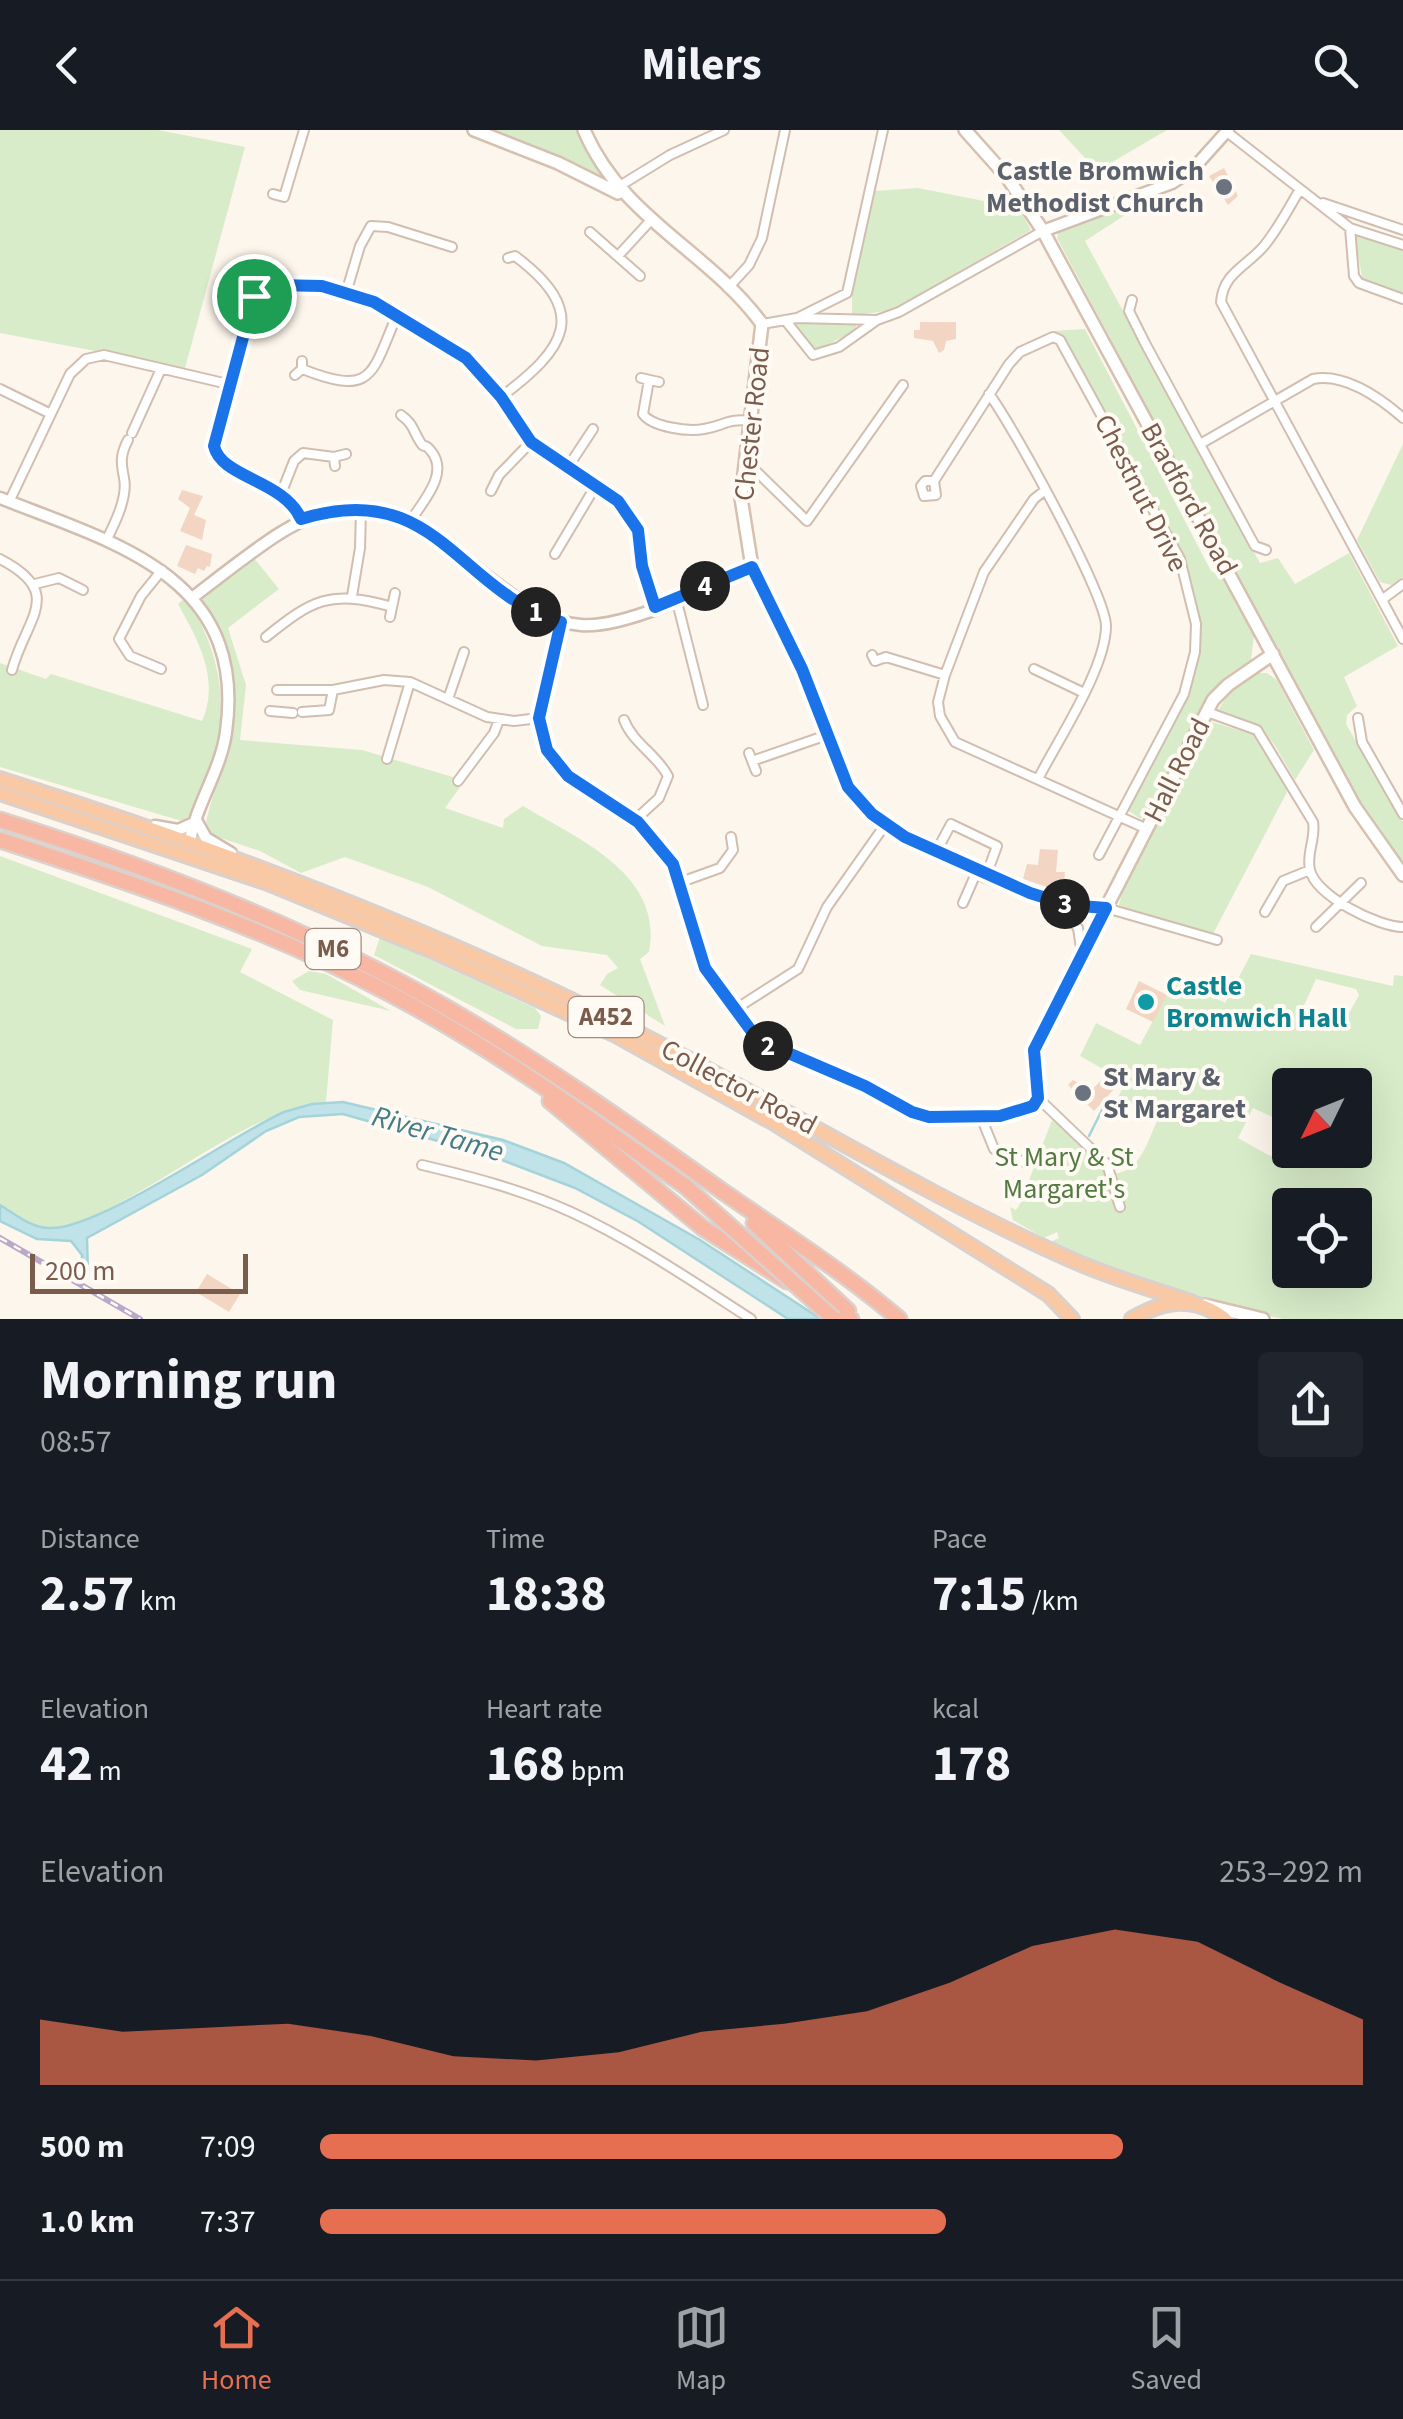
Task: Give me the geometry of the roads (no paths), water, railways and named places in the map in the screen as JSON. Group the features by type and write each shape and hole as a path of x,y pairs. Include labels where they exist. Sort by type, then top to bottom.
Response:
{"highway":[{"name":"Collector Road","path":"0,779 190,841 432,935 620,1024 1063,1256 1196,1303 1225,1319"},
{"name":"Collector Road","path":"0,793 268,882 453,960 675,1066 1048,1294 1072,1319"},
{"name":"M6","path":"0,820 104,852 366,965 489,1034 639,1133 754,1223 854,1319"},
{"name":"M6","path":"0,840 195,905 388,992 478,1046 686,1186 834,1319"},
{"path":"190,841 198,851 250,870 268,882"},
{"path":"478,1046 714,1236 854,1319"},
{"path":"639,1133 899,1319"},
{"path":"1132,1319 1161,1304 1196,1303"}],"main road":[{"path":"474,130 558,163 626,198"},
{"name":"Chester Road","path":"584,130 626,198 728,288 762,324 741,498 752,567 802,669 848,787 885,825 936,852 1055,901 1106,908"},
{"name":"Bradford Road","path":"965,130 1007,178 1043,231 1355,807 1403,875"},
{"name":"Hall Road","path":"1106,908 1207,712 1228,685 1273,654"},
{"path":"1196,1303 1263,1319"}],"street":[{"path":"273,194 284,197 304,130"},
{"path":"618,187 670,155 724,130"},
{"path":"728,288 749,265 762,238 785,130"},
{"path":"847,320 844,296 883,130"},
{"path":"784,320 808,352 840,346 877,320 1043,231 1172,184 1192,170 1227,131 1350,228 1403,245"},
{"path":"1300,189 1266,244 1222,286 1221,302 1403,639"},
{"path":"1318,202 1403,230"},
{"path":"618,256 651,220"},
{"path":"346,293 360,246 371,226 388,226 452,248"},
{"path":"1350,228 1358,283 1403,299"},
{"path":"590,232 640,276"},
{"path":"501,397 549,358 562,321 556,296 514,254"},
{"path":"301,519 294,504 216,454 214,446 250,306 259,290 273,285 307,284 374,302 466,358 501,397 531,442 618,501 638,530 642,566 655,607"},
{"path":"798,318 844,296"},
{"path":"1132,300 1129,311 1254,546 1266,550"},
{"path":"299,368 344,382 363,380 372,373 397,314"},
{"path":"762,324 798,318 877,320"},
{"name":"Chestnut Drive","path":"989,394 1020,352 1046,338 1060,340 1180,559 1196,624 1184,694 1098,855"},
{"path":"190,841 226,738 228,690 218,645 192,598 145,557 5,500 70,374 95,355 228,384"},
{"path":"107,539 120,513 125,480 120,464 127,439 160,369"},
{"path":"1202,443 1313,380 1336,378 1366,392 1403,418"},
{"path":"650,380 643,414 652,423 703,430 730,418 750,421"},
{"path":"744,464 753,468 807,521 904,384"},
{"path":"0,389 50,414"},
{"path":"934,481 989,394 1104,610 1102,652 1038,780"},
{"path":"401,415 418,421 420,441 432,452 438,475 410,522"},
{"path":"122,422 127,439"},
{"path":"568,467 587,430"},
{"path":"491,491 499,474 531,442"},
{"path":"281,494 294,462 303,453 334,461 346,454"},
{"path":"555,554 556,541 594,487"},
{"path":"1044,491 1034,499 984,572 938,702 945,729 955,742 1147,829"},
{"path":"352,596 360,548 360,508"},
{"path":"192,598 263,541 301,519 329,510 360,508 410,522 449,546 532,610 561,622 599,625 655,607 752,567"},
{"path":"0,559 36,584 39,601 12,670"},
{"path":"160,668 145,668 123,651 119,639 141,596 162,570"},
{"path":"36,584 59,578 83,590"},
{"path":"1382,599 1403,584"},
{"path":"390,618 396,593"},
{"path":"266,637 313,602 352,596 390,606"},
{"path":"676,598 703,706"},
{"path":"561,622 539,718 547,750 558,766 654,838 681,882 705,968 734,1010 768,1046 929,1117 1024,1112 1038,1098"},
{"path":"275,630 282,640"},
{"path":"448,699 464,652"},
{"path":"872,654 876,661 886,658 945,675"},
{"path":"462,663 472,665"},
{"path":"1034,669 1082,692"},
{"path":"292,712 280,690 333,690 384,680 410,682 470,712 499,720 539,718"},
{"path":"386,758 395,746 410,682"},
{"path":"270,711 329,710 333,690"},
{"path":"1207,712 1246,725 1262,736 1313,822 1310,870 1314,881 1338,902 1386,926 1403,927"},
{"path":"1358,718 1362,742 1403,814"},
{"path":"458,780 494,733 499,720"},
{"path":"624,720 628,731 662,764 668,776 659,798 634,820"},
{"path":"756,772 751,757 827,735"},
{"path":"137,822 178,830 197,822"},
{"path":"197,822 206,838 245,862"},
{"path":"936,852 951,824 997,846 963,904"},
{"path":"734,1010 798,969 827,907 885,825"},
{"path":"681,882 720,868 733,850 731,837"},
{"path":"733,850 745,851"},
{"path":"1265,912 1269,895 1283,881 1310,870"},
{"path":"1316,927 1361,883"},
{"path":"1055,901 1078,928 1081,953"},
{"path":"1120,1207 1108,1164 1038,1098 1034,1050 1106,908 1216,940"},
{"path":"981,1117 994,1149 1024,1162"},
{"path":"422,1165 498,1184 568,1210 751,1319"}],"water":[{"name":"River Tame","path":"343,1102 503,1140 564,1163 700,1240 821,1319 788,1319 639,1222 575,1188 494,1157 343,1114 299,1117 266,1131 202,1175 87,1238 88,1273 82,1269 82,1255 71,1241 37,1239 0,1221 0,1205 41,1227 70,1225 130,1199 284,1112 312,1104"}],"waterway":[{"path":"1089,1136 1104,1106"}],"railway":[{"path":"0,1238 140,1319"}],"place":[{"name":"Castle Bromwich Methodist Church","path":"1224,187"},
{"name":"Castle Bromwich Hall","path":"1146,1002"},
{"name":"St Mary & St Margaret","path":"1083,1093"}],"park label":[{"name":"St Mary & St Margaret's","path":"1064,1173"}]}
